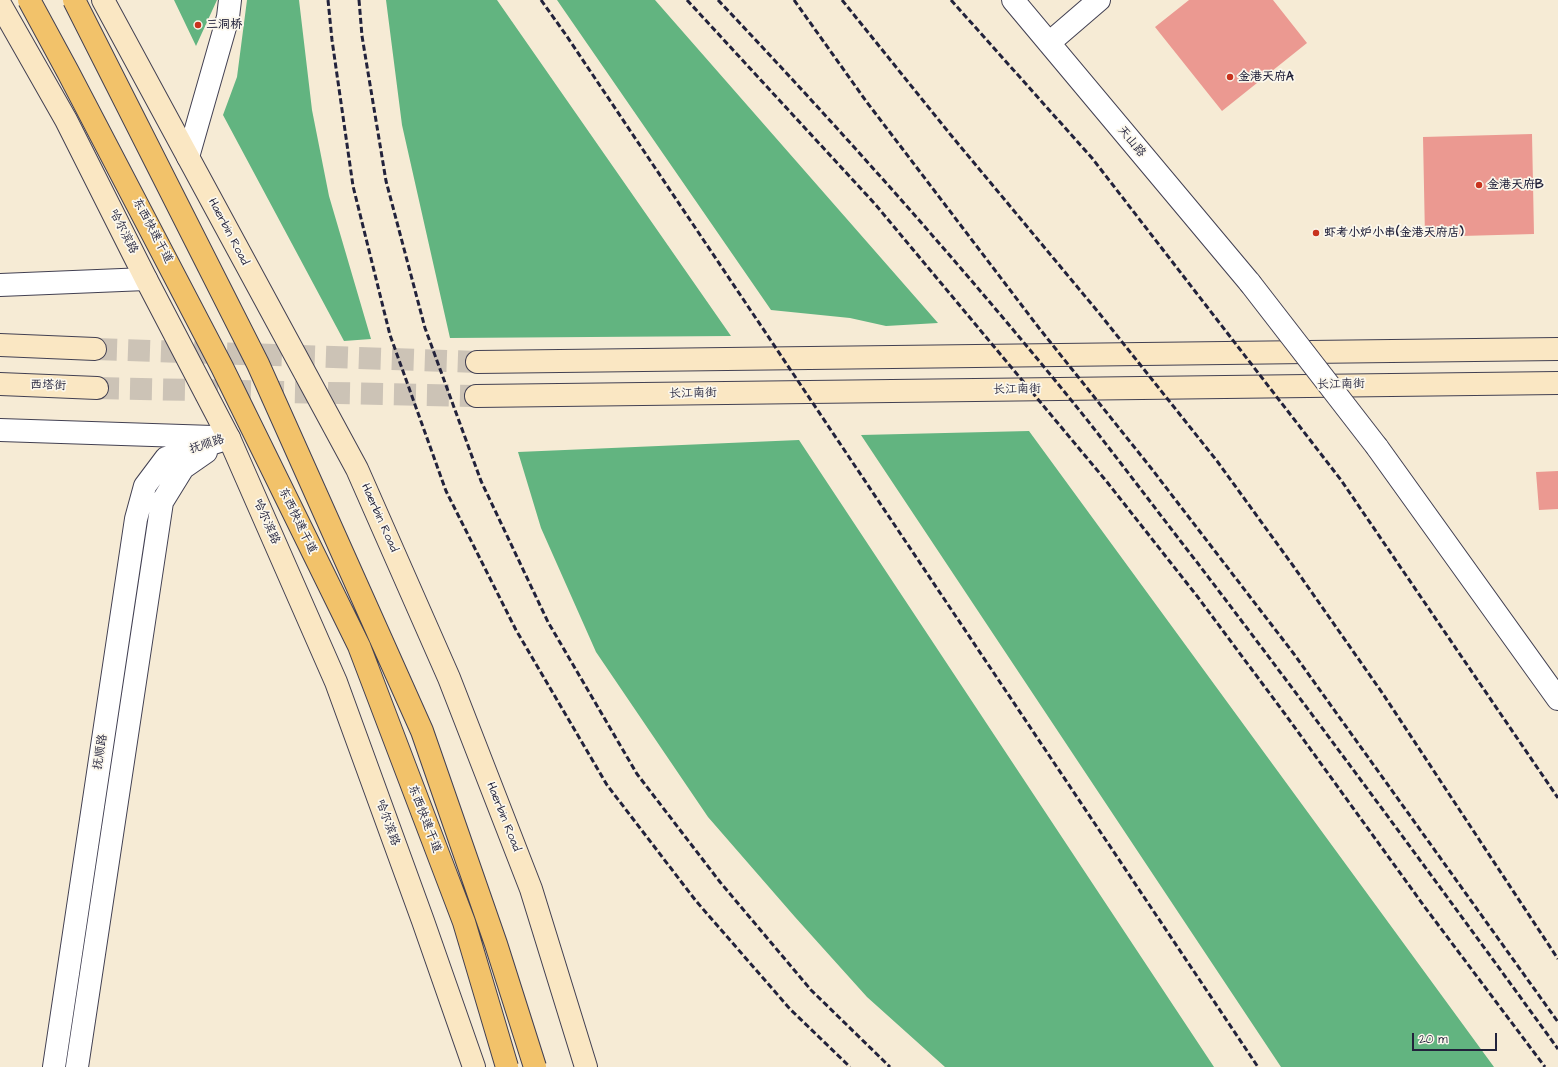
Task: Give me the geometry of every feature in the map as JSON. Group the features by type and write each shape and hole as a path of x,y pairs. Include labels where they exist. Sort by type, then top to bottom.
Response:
{"highway":[{"name":"东西快速干道","path":"29,0 222,367 359,646 464,922 507,1067"},
{"path":"74,0 258,364 422,731 496,944 535,1067"}],"main road":[{"name":"Haerbin Road","path":"104,0 357,469 448,678 531,889 586,1067"},
{"name":"哈尔滨路","path":"0,4 66,120 146,279 229,438 336,682 423,921 474,1067"},
{"path":"0,345 95,349"},
{"path":"477,362 1558,349"},
{"name":"长江南街","path":"476,396 1558,383"},
{"name":"西塔街","path":"0,384 97,388"}],"street":[{"path":"188,157 228,17 230,0"},
{"name":"天山路","path":"1013,0 1250,283 1377,447 1558,699"},
{"path":"1049,43 1099,0"},
{"path":"0,285 146,279"},
{"path":"0,430 229,438"},
{"name":"抚顺路","path":"54,1067 136,519 145,486 166,458 229,438"},
{"name":"抚顺路","path":"77,1067 162,502 183,468 229,438"}],"green space":[{"path":"174,0 217,0 196,46"},
{"path":"247,0 299,0 312,110 329,196 371,339 344,341 223,115 237,77"},
{"path":"386,0 497,0 731,336 450,338 402,125"},
{"path":"557,0 655,0 938,323 886,326 850,318 771,310"},
{"path":"1029,431 1494,1067 1281,1067 861,435"},
{"path":"799,440 1214,1067 945,1067 867,997 708,817 596,652 541,528 518,452"}],"building":[{"name":"金港天府A","path":"1189,0 1273,0 1307,43 1222,111 1155,27"},
{"name":"金港天府B","path":"1532,134 1534,234 1425,237 1423,137"},
{"path":"1558,471 1558,509 1539,510 1536,472"}],"tunnel":[{"path":"95,349 477,362"},
{"path":"97,388 476,396"}],"railway":[{"path":"328,0 332,40 353,186 390,335 446,491 516,630 607,785 696,901 790,1009 850,1067"},
{"path":"359,0 362,36 386,181 425,328 481,481 548,622 637,774 720,882 811,990 890,1067"},
{"path":"541,0 566,35 1258,1067"},
{"path":"687,0 875,204 1107,482 1197,596 1285,714 1424,906 1545,1067"},
{"path":"718,0 903,202 993,306 1080,411 1288,682 1558,1049"},
{"path":"794,0 866,101 1039,328 1151,468 1294,654 1558,1022"},
{"path":"842,0 950,134 1099,313 1217,461 1294,567 1383,694 1558,959"},
{"path":"951,0 1092,158 1341,480 1558,798"}],"place":[{"name":"三洞桥","path":"198,25"},
{"name":"金港天府A","path":"1230,77"},
{"name":"金港天府B","path":"1479,185"},
{"name":"虾考小炉小串(金港天府店)","path":"1316,233"}]}
